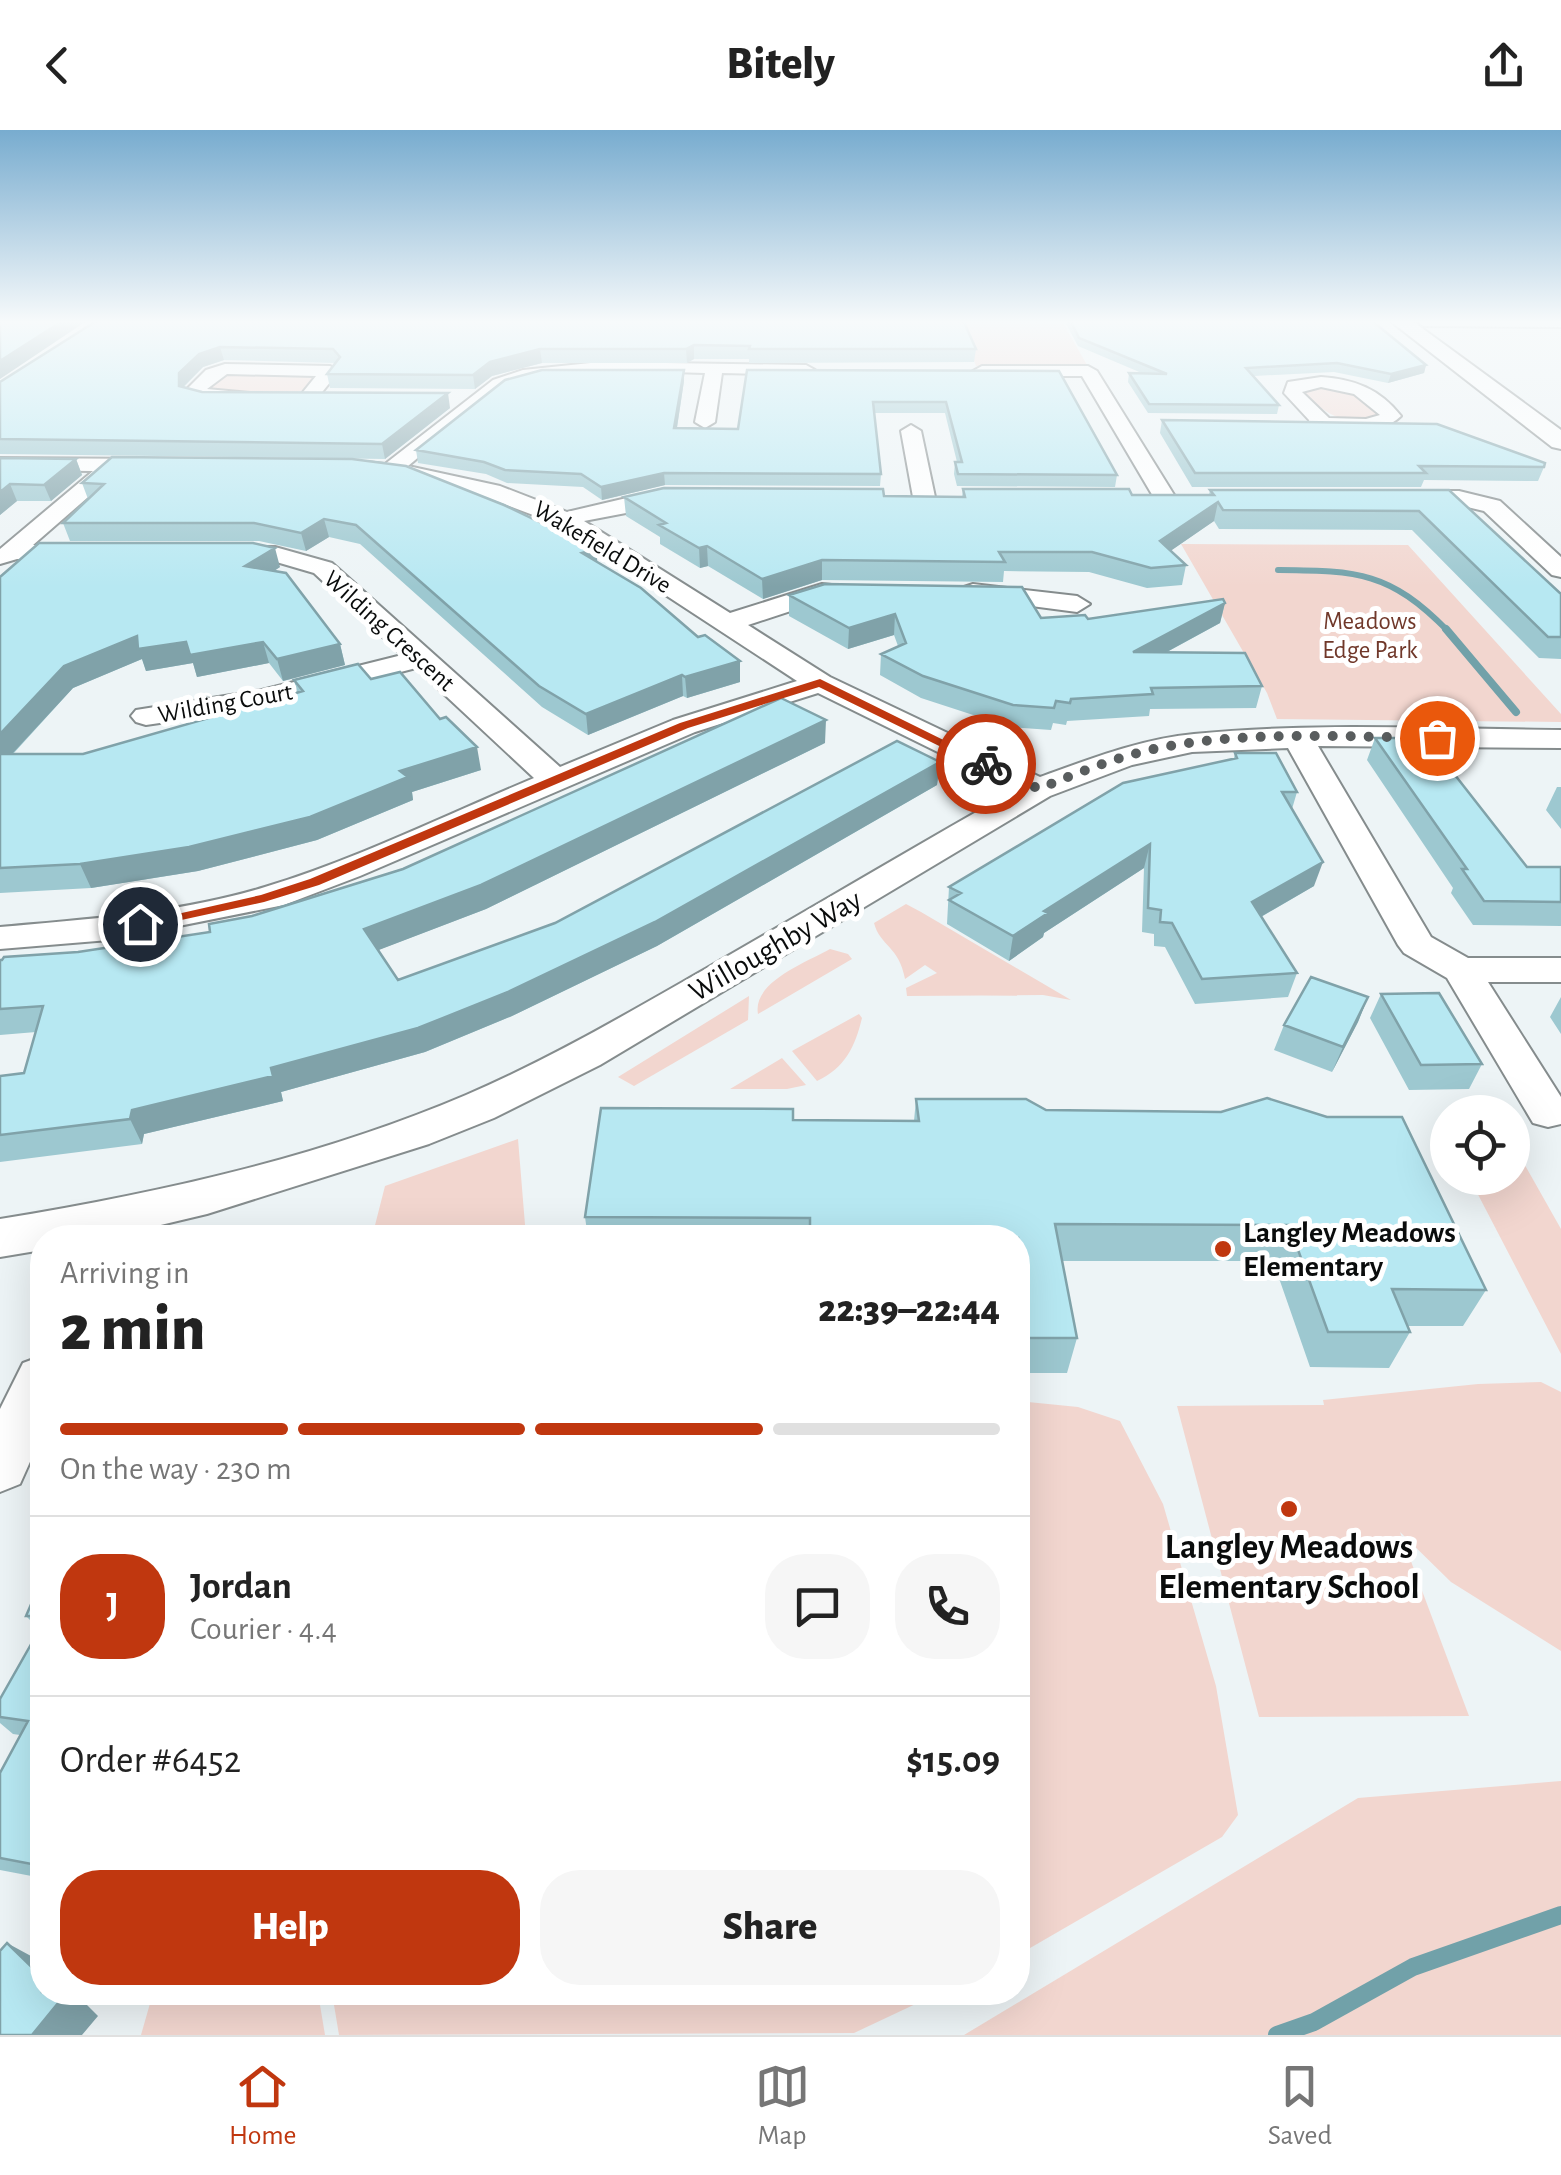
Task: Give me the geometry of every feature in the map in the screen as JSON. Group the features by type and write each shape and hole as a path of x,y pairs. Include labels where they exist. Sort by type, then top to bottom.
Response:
{"main road":[{"path":"1517,409 1561,442"}],"street":[{"path":"390,470 467,409"},
{"path":"705,422 707,409"},
{"path":"1113,409 1156,498 1192,498"},
{"path":"1122,423 1150,423"},
{"path":"1299,424 1323,424"},
{"path":"911,431 924,497"},
{"path":"0,464 187,466"},
{"path":"6,556 112,465"},
{"name":"Wakefield Drive","path":"337,467 390,470 478,484 565,518 820,683 1039,789"},
{"path":"565,518 665,496 701,496"},
{"path":"1382,498 1480,500 1500,513 1561,570"},
{"path":"6,556 112,552"},
{"name":"Wilding Crescent","path":"186,552 259,552 318,564 557,782"},
{"path":"728,622 822,592 861,592"},
{"path":"940,592 999,593 1077,604"},
{"name":"Wilding Court","path":"146,716 263,700 421,658"},
{"path":"0,938 155,922 270,896 348,870 684,726 820,683"},
{"path":"1297,737 1417,945 1461,970 1548,1112"},
{"name":"Willoughby Way","path":"127,1225 440,1122 544,1077 1039,789 1090,767 1156,749 1297,737 1561,739"},
{"path":"1461,970 1561,970"},
{"name":"Willoughby Way","path":"0,1238 30,1235"},
{"path":"0,1466 30,1403"}],"green space":[{"path":"1322,409 1372,409 1379,415 1357,421"},
{"name":"Meadows Edge Park","path":"1181,544 1408,545 1561,714 1561,722 1277,719 1267,693"},
{"path":"906,904 1071,1000 1043,995 907,996 906,988 937,973 925,965 905,979 898,960 874,923"},
{"path":"830,949 852,959 758,1014 758,1003 772,983"},
{"path":"749,996 748,1020 634,1086 618,1077"},
{"path":"859,1014 862,1018 847,1056 835,1070 817,1081 792,1051"},
{"path":"782,1058 806,1085 730,1089"},
{"path":"518,1139 525,1225 375,1225 385,1186"},
{"path":"1530,1174 1561,1229 1561,1354 1478,1195 1530,1195"},
{"path":"1541,1382 1561,1392 1561,1651 1451,1582 1400,1532 1469,1716 1259,1717 1177,1406 1324,1405 1323,1400 1478,1384"},
{"path":"1030,1402 1078,1407 1120,1421 1163,1504 1216,1686 1238,1815 1222,1837 1030,1948"},
{"path":"1561,1781 1561,2035 964,2035 1014,2005 1030,2005 1030,1995 1358,1798"},
{"path":"150,2005 320,2005 325,2035 141,2035"},
{"path":"334,2005 914,2005 854,2033 339,2035"}],"building":[{"path":"0,409 427,409 382,444 0,439"},
{"path":"468,409 677,409 674,428 738,429 741,409 874,409 881,474 664,473 601,487 581,474 505,470 484,462 416,450"},
{"path":"948,409 1080,409 1117,475 958,474 955,462 962,462"},
{"path":"1162,420 1437,424 1545,463 1544,467 1419,466 1426,473 1195,473"},
{"path":"112,457 352,459 406,466 504,505 596,549 582,553 641,588 698,637 705,635 740,661 682,675 586,714 539,686 356,525 324,519 301,533 254,523 63,523 104,484 82,483"},
{"path":"0,458 76,459 44,485 10,484 0,492"},
{"path":"664,488 883,489 884,496 965,497 963,489 1129,489 1132,495 1214,495 1210,490 1449,490 1561,594 1561,637 1548,637 1419,511 1223,510 1218,502 1160,541 1186,565 1151,568 1092,552 999,552 1005,562 822,560 762,579 707,546 699,548 659,525 666,523 624,497"},
{"path":"39,543 253,543 275,548 245,566 286,573 340,644 277,659 263,642 190,655 186,642 138,649 137,636 64,666 0,734 0,577"},
{"path":"825,584 1022,587 1041,618 1085,615 1088,619 1223,599 1225,603 1133,652 1245,653 1262,686 1151,688 1153,694 1071,699 1070,703 1056,701 1054,708 1013,705 923,676 881,654 906,643 895,614 849,628 789,595"},
{"path":"358,664 371,679 400,672 440,719 446,717 477,747 400,771 408,777 310,817 189,847 80,864 0,868 0,754 83,754 303,691 294,680"},
{"path":"781,698 826,720 481,885 364,929 398,980 555,923 897,741 940,762 655,922 508,992 418,1028 271,1068 273,1076 132,1110 130,1119 0,1135 0,1076 24,1073 43,1006 0,1009 0,960 4,957 78,952 210,932 209,924 252,916 403,869"},
{"path":"1375,738 1426,738 1527,867 1561,867 1561,902 1484,901 1462,869 1467,869"},
{"path":"1235,753 1276,753 1297,792 1282,792 1323,862 1252,902 1297,973 1202,979 1172,923 1160,922 1161,910 1148,908 1150,844 1044,911 1048,913 1013,936 949,900 961,893 949,887 1123,783 1237,758"},
{"path":"1311,977 1368,997 1343,1047 1284,1025"},
{"path":"1439,993 1482,1064 1421,1065 1381,994"},
{"name":"Langley Meadows Elementary","path":"1267,1098 1327,1117 1402,1117 1430,1175 1430,1195 1440,1195 1486,1290 1392,1289 1410,1332 1328,1332 1289,1225 1055,1224 1077,1338 1030,1338 1030,1225 810,1225 810,1218 585,1217 601,1108 793,1109 793,1120 919,1121 916,1099 1026,1099 1046,1110 1221,1112"},
{"path":"30,1646 30,1864 0,1858 0,1773 28,1721 0,1717 0,1699"},
{"path":"7,1943 30,1965 30,2005 56,2005 32,2035 0,2035 0,1951"}],"waterway":[{"path":"1278,570 1371,578 1408,596 1446,629"},
{"path":"1446,629 1516,712"},
{"path":"1277,2035 1314,2022 1413,1967 1561,1915"}],"way so far":[{"path":"986,764 1039,789 1090,767 1192,743 1297,737 1437,738"}],"place":[{"name":"Langley Meadows Elementary","path":"1223,1249"},
{"name":"Langley Meadows Elementary School","path":"1289,1509"}],"route":[{"path":"140,924 264,898 348,870 684,726 820,683 986,764"}]}
